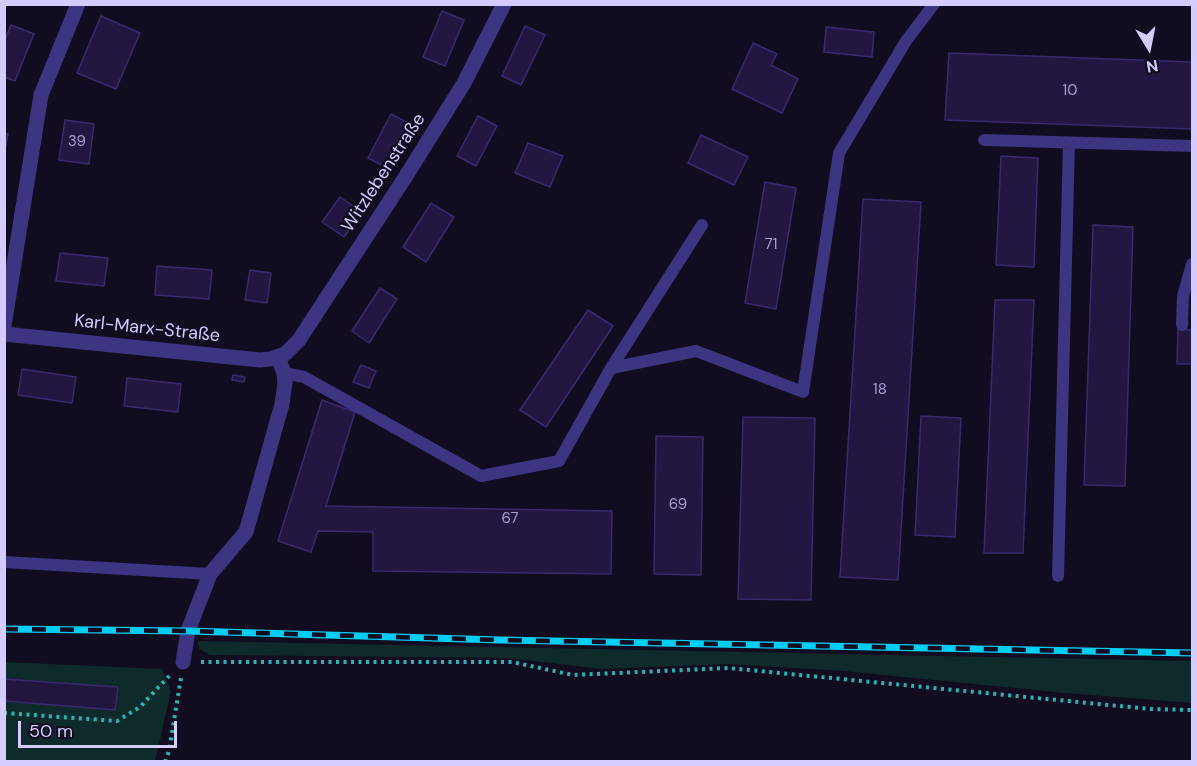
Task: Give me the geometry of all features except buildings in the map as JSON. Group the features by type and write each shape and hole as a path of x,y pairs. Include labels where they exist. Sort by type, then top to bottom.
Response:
{"street":[{"path":"4,326 41,95 78,4"},
{"name":"Witzlebenstraße","path":"281,356 299,340 465,82 504,4"},
{"name":"Karl-Marx-Straße","path":"4,334 260,360 281,356"},
{"path":"183,662 188,631 210,574 246,532 282,405 285,383 281,356"}],"lane":[{"path":"611,368 696,351 803,392 839,153 906,41 934,4"},
{"path":"984,140 1192,146"},
{"path":"1058,576 1069,143"},
{"path":"284,373 304,377 481,476 558,461 611,368 702,225"},
{"path":"1182,325 1184,296 1192,264"},
{"path":"4,562 210,574"}],"path":[{"path":"4,713 117,721 140,707 183,662 512,662 573,675 728,668 1150,709 1192,710"},
{"path":"165,762 169,751 183,662"}],"green space":[{"path":"198,641 1192,661 1192,703 844,671 728,664 602,669 507,658 210,655 199,649"},
{"path":"5,662 162,669 171,692 155,761 5,762"}],"railway":[{"path":"4,629 1192,653"}]}
